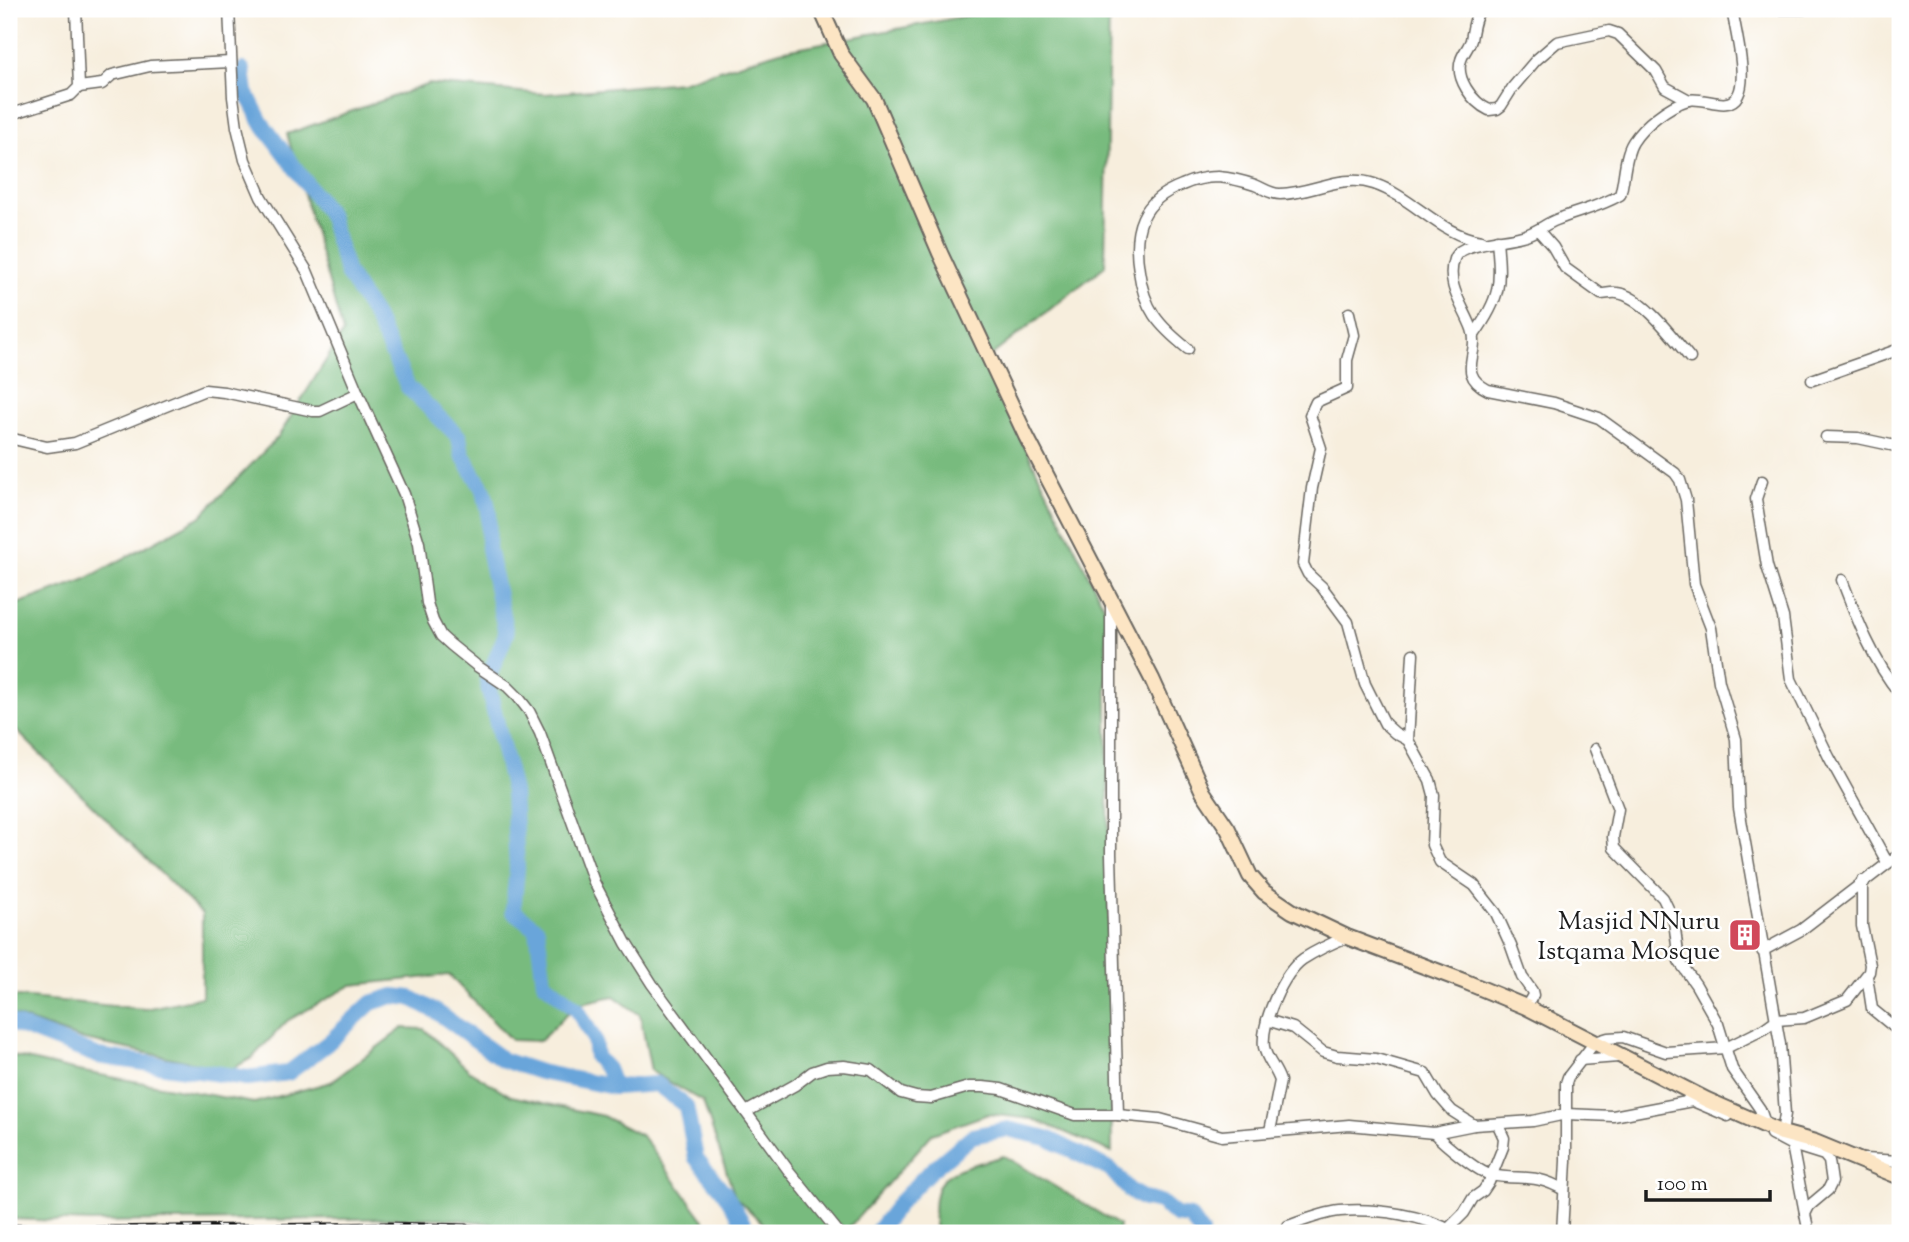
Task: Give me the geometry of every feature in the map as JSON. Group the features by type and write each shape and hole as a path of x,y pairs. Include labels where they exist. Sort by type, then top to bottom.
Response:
{"street":[{"path":"76,9 79,87"},
{"path":"229,9 237,127 245,160 261,197 303,262 413,518 433,621 441,636 518,697 540,733 594,882 626,943 652,984 789,1171 839,1233"},
{"path":"821,9 841,54 874,99 940,253 1026,436 1152,679 1203,792 1228,828 1250,876 1264,891 1292,911 1347,937 1526,1007 1707,1100 1766,1126 1787,1139 1815,1142 1900,1177"},
{"path":"1481,9 1461,60 1459,74 1468,91 1483,107 1493,110 1502,106 1513,87 1536,60 1557,42 1609,32 1618,34 1656,71 1665,87 1689,100"},
{"path":"1474,335 1454,288 1453,260 1462,250 1485,242 1522,237 1553,221 1603,205 1620,195 1631,144 1669,108 1689,100 1703,99 1729,104 1739,93 1742,75 1732,9"},
{"path":"1755,9 1804,9"},
{"path":"18,112 71,95 79,87 102,84 112,75 150,66 231,62"},
{"path":"1188,349 1160,325 1149,310 1138,267 1138,246 1143,216 1153,201 1191,181 1217,177 1244,182 1279,194 1352,180 1371,183 1398,195 1459,235 1485,242"},
{"path":"1538,230 1553,247 1565,268 1601,294 1617,293 1634,300 1660,323 1690,358"},
{"path":"1497,240 1497,299 1474,335 1471,371 1478,385 1488,390 1567,407 1599,418 1675,473 1680,480 1689,522 1694,584 1711,628 1719,682 1736,739 1739,808 1776,1020 1787,1139 1809,1233"},
{"path":"1349,313 1354,335 1348,360 1347,388 1317,402 1310,415 1321,448 1312,488 1303,564 1308,574 1322,587 1348,622 1365,684 1385,724 1409,740"},
{"path":"1812,380 1900,349"},
{"path":"9,438 47,447 75,443 205,390 224,391 313,411 320,411 358,393"},
{"path":"1826,437 1858,438 1900,447"},
{"path":"1762,481 1756,499 1767,566 1783,617 1791,679 1829,757 1887,862"},
{"path":"1842,580 1862,629 1886,675 1900,694"},
{"path":"1110,601 1113,611 1110,683 1113,961 1118,1115"},
{"path":"1413,654 1409,740 1425,768 1434,795 1434,853 1440,862 1474,885 1496,914 1522,977 1532,991 1533,995 1526,1007"},
{"path":"1595,749 1618,809 1613,837 1614,848 1663,898 1677,934 1679,961 1718,1024 1732,1069 1759,1109 1766,1126"},
{"path":"1762,951 1801,930 1900,854"},
{"path":"1862,881 1862,926 1870,965 1867,976 1872,1009 1900,1032"},
{"path":"1270,1131 1280,1081 1266,1055 1263,1037 1267,1020 1293,969 1302,960 1347,937"},
{"path":"1562,1233 1566,1083 1595,1042 1623,1037 1666,1052 1726,1048 1776,1020 1804,1018 1847,1000 1867,976"},
{"path":"1267,1020 1293,1028 1323,1052 1337,1056 1376,1059 1425,1073 1438,1095 1452,1111 1474,1125"},
{"path":"1580,1060 1620,1057 1692,1101 1824,1155 1832,1170 1832,1182 1828,1190 1809,1206 1805,1214"},
{"path":"746,1112 795,1085 812,1072 827,1067 845,1066 871,1070 901,1093 916,1097 931,1098 969,1087 1001,1089 1075,1115 1160,1119 1222,1136 1349,1125 1434,1133 1474,1125 1533,1121 1566,1114 1613,1116 1692,1101"},
{"path":"1288,1226 1319,1216 1357,1211 1402,1215 1452,1231 1492,1175 1503,1147 1504,1138 1498,1125"},
{"path":"1434,1133 1482,1171 1492,1175 1538,1178 1564,1190"},
{"path":"1853,1158 1900,1161"}],"green space":[{"path":"1003,9 1109,9 1105,266 983,362 1106,610 1112,1152 1033,1119 988,1114 932,1134 844,1233 773,1233 735,1197 703,1102 651,1071 640,1015 614,996 577,1004 540,1041 511,1040 449,975 352,985 287,1021 252,1058 230,1070 84,1040 9,1014 9,996 145,1009 202,997 202,914 9,723 9,607 84,580 200,517 278,437 343,333 287,134 429,84 545,94 681,82 780,51"},
{"path":"403,1028 424,1029 470,1071 511,1096 603,1116 642,1136 713,1233 531,1233 481,1222 429,1218 91,1222 9,1219 9,1055 73,1070 254,1103 331,1082"},
{"path":"1004,1156 1119,1225 1118,1233 936,1233 936,1196 940,1184 947,1176 970,1165"}],"waterway":[{"path":"243,70 246,92 261,122 329,214 347,273 375,317 408,387 459,437 462,454 484,491 489,512 488,548 506,634 487,681 513,792 517,869 513,911 537,929 544,982 577,1009 594,1039 596,1057 607,1069 614,1087"},
{"path":"9,1022 98,1056 247,1078 288,1073 328,1043 371,1003 393,996 411,998 437,1012 503,1060 540,1072 614,1087 657,1084 686,1106 696,1158 724,1192 749,1233"},
{"path":"876,1233 900,1202 928,1173 972,1136 1008,1129 1047,1138 1111,1170 1130,1191 1144,1199 1160,1202 1176,1215 1190,1217 1201,1233"}],"railway":[{"path":"9,1226 91,1228 389,1224 466,1226 511,1233"}],"place":[{"name":"Masjid NNuru Istqama Mosque","path":"1745,935"}]}
